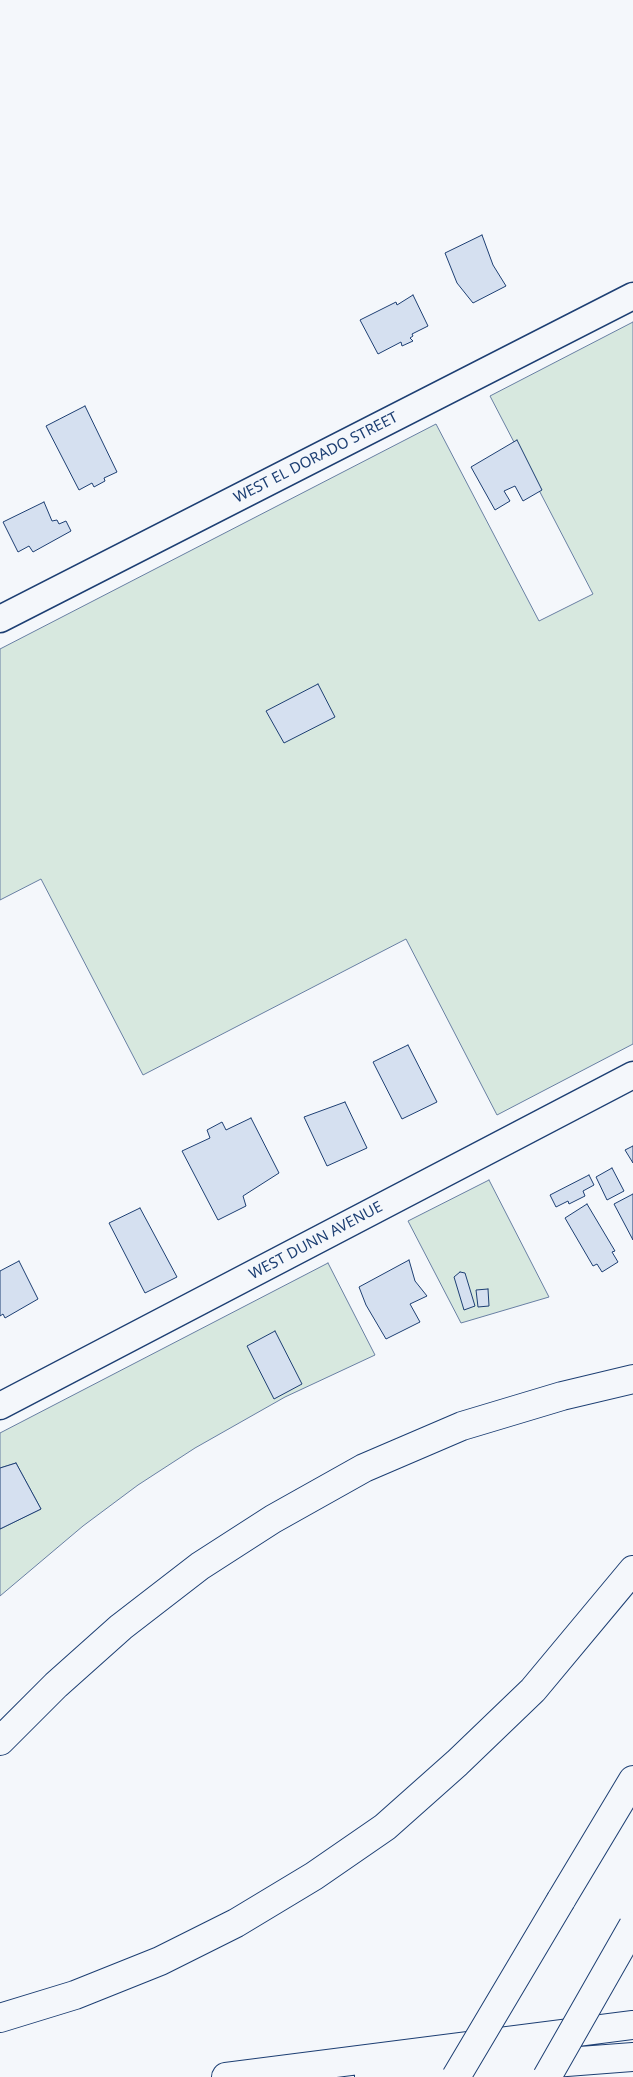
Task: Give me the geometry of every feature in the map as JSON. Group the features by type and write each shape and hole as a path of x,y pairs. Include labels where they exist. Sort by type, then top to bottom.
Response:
{"highway":[{"path":"0,1741 56,1685 121,1626 200,1566 273,1519 364,1468 462,1426 562,1396 633,1379"},
{"path":"0,2018 75,1995 160,1961 236,1923 314,1876 385,1827 458,1764 533,1690 633,1570"},
{"path":"456,2077 633,1780"},
{"path":"547,2077 633,1926"},
{"path":"226,2077 633,2025"},
{"path":"369,2077 633,2057"}],"street":[{"name":"WEST EL DORADO STREET","path":"0,619 633,296"},
{"name":"WEST DUNN AVENUE","path":"0,1406 633,1075"}],"shaded area":[{"path":"633,322 633,1044 497,1115 406,939 143,1075 41,879 0,900 0,649 436,424 539,621 593,594 490,396"},
{"path":"489,1180 549,1297 461,1323 408,1221"},
{"path":"328,1263 375,1355 285,1397 195,1448 138,1485 83,1526 0,1596 0,1529 41,1509 16,1463 0,1468 0,1433"}],"building":[{"path":"482,235 493,265 506,286 473,303 457,283 445,253"},
{"path":"413,295 428,326 412,334 413,336 410,338 413,341 402,346 401,342 378,354 360,320 396,302 397,305"},
{"path":"85,406 117,472 104,478 105,481 94,487 92,483 79,490 46,426"},
{"path":"517,440 542,490 523,501 515,486 504,491 510,501 495,510 471,467"},
{"path":"44,502 52,521 57,520 59,524 66,521 71,531 33,552 29,546 18,552 3,522"},
{"path":"318,684 335,717 284,743 266,711"},
{"path":"408,1045 437,1102 402,1119 373,1062"},
{"path":"345,1102 367,1148 327,1166 304,1117"},
{"path":"251,1118 279,1173 243,1196 246,1206 218,1220 182,1151 210,1138 207,1130 222,1122 226,1130"},
{"path":"633,1146 633,1163 625,1150"},
{"path":"612,1168 624,1191 607,1200 596,1177"},
{"path":"589,1175 594,1185 583,1191 585,1196 569,1204 568,1201 556,1207 550,1195"},
{"path":"633,1194 633,1240 614,1204"},
{"path":"587,1204 615,1251 612,1252 618,1262 602,1272 597,1264 593,1266 565,1218"},
{"path":"140,1208 177,1277 145,1293 109,1223"},
{"path":"409,1260 415,1281 427,1296 410,1304 420,1322 386,1339 366,1305 359,1287"},
{"path":"19,1261 38,1299 5,1318 3,1314 0,1316 0,1271"},
{"path":"460,1272 465,1273 475,1306 464,1310 454,1277"},
{"path":"488,1289 489,1306 478,1307 476,1290"},
{"path":"275,1331 302,1384 274,1399 247,1346"},
{"path":"16,1463 41,1509 0,1529 0,1468"}]}
